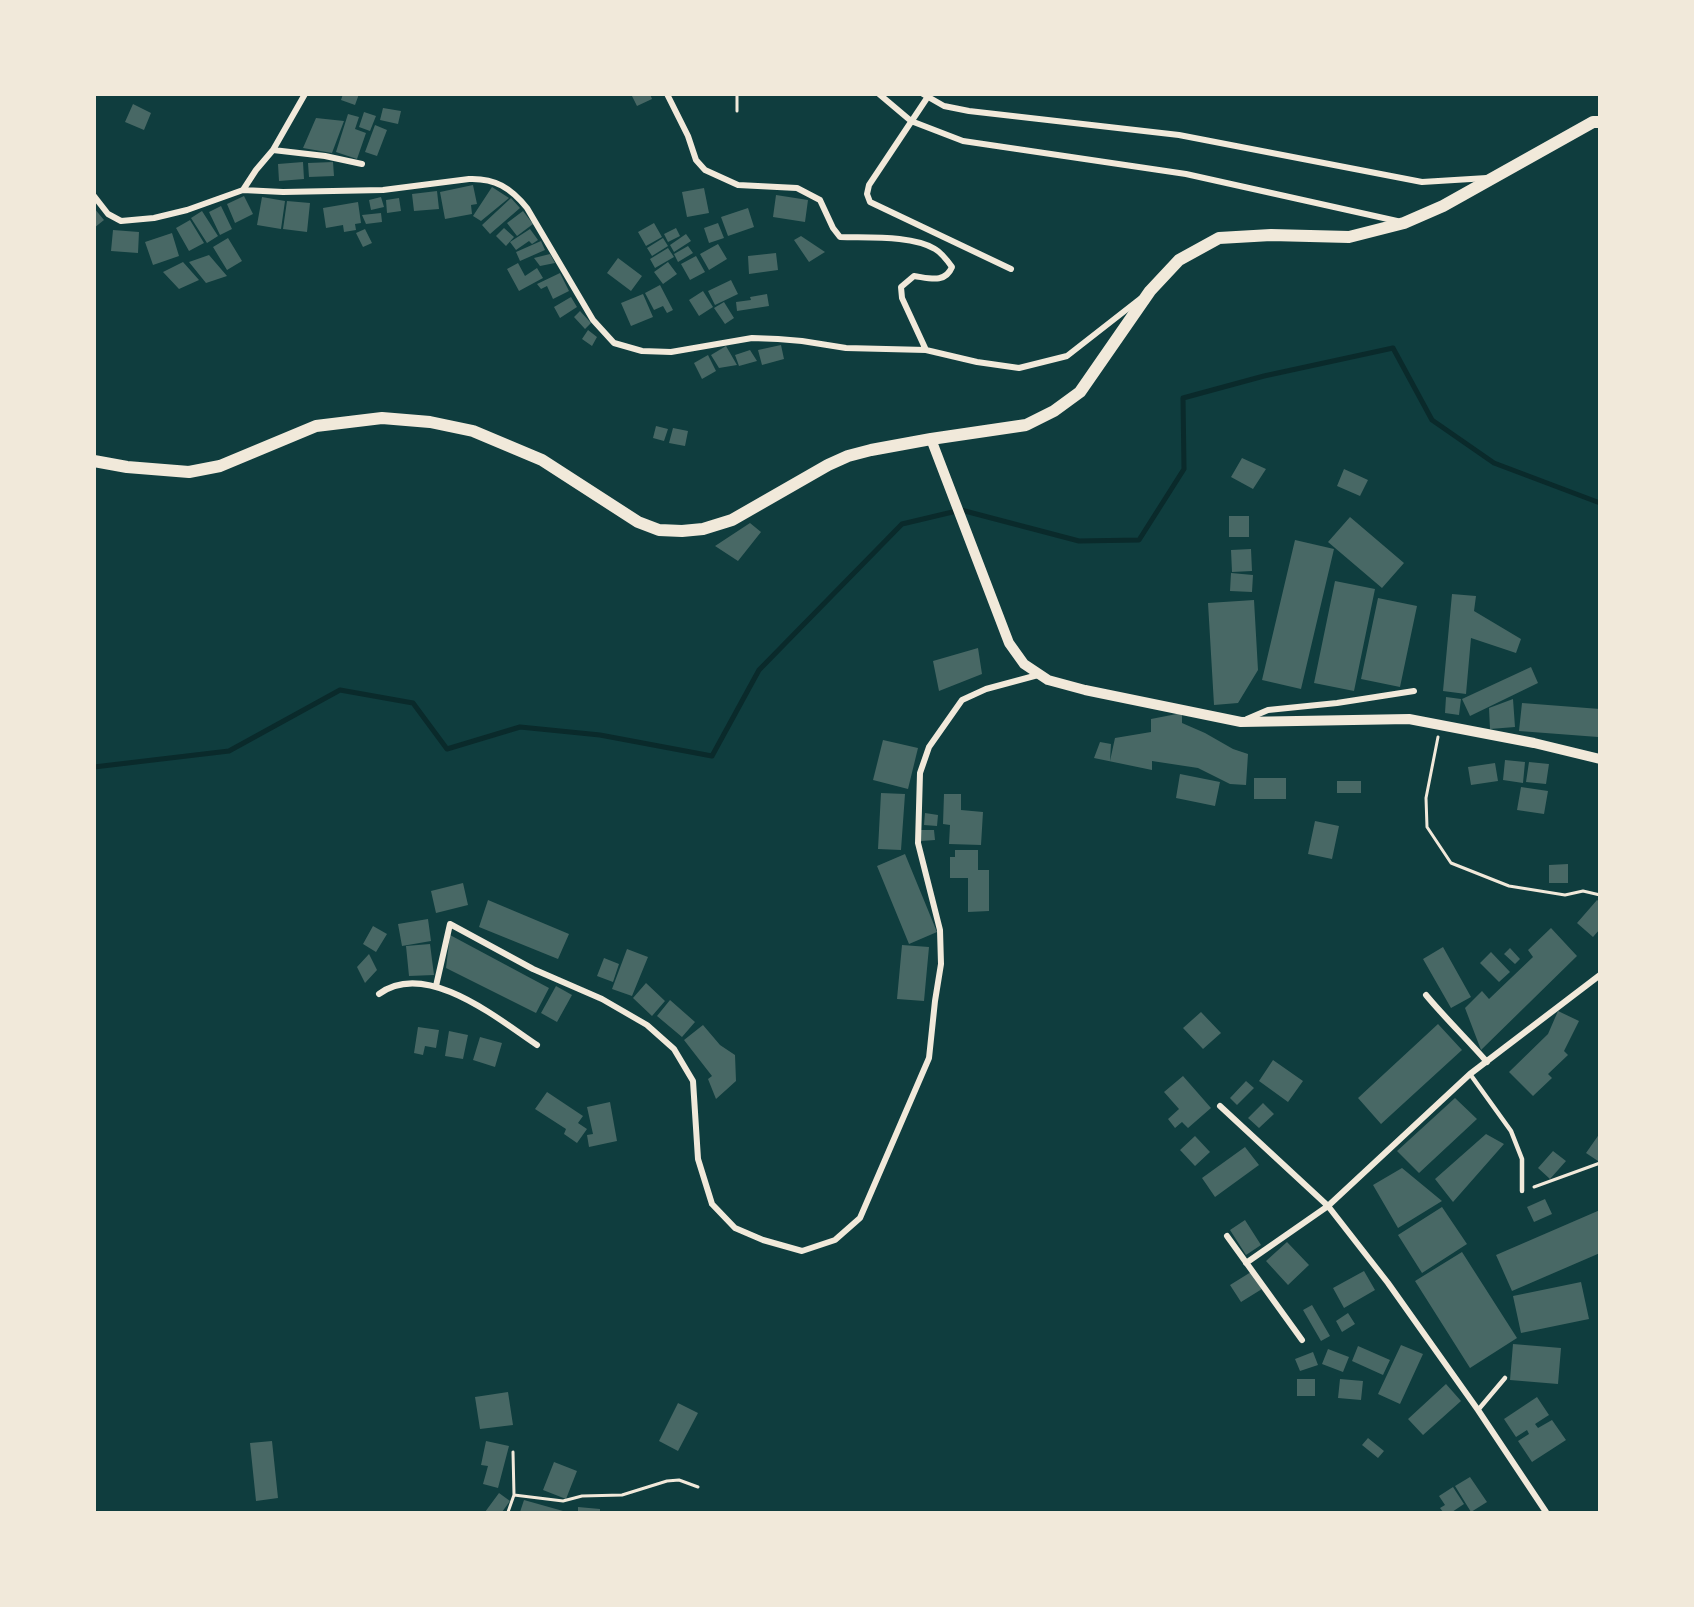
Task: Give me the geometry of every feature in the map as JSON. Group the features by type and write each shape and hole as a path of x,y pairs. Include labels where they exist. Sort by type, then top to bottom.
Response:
{"main road":[{"path":"94,461 127,467 189,472 220,466 316,426 382,418 430,422 473,431 542,460 638,522 659,530 703,529 732,520 848,456 931,439 1026,425 1054,411 1080,392 1150,291 1179,260 1219,238 1271,235 1349,237 1404,223 1443,206 1593,122 1599,122"}],"street":[{"path":"243,190 273,150 305,94"},
{"path":"667,94 688,136 696,160 705,170 738,184 797,188 820,200 833,228 840,237 919,242 937,250 951,267 949,274 941,279 914,276 902,287 902,298 926,350"},
{"path":"879,94 911,121 963,141 1186,174 1404,223"},
{"path":"1011,269 870,202 867,194 869,185 925,96 944,106 969,111 1179,135 1422,182 1493,177"},
{"path":"273,150 325,156 362,164"},
{"path":"94,196 108,214 121,221 154,218 187,210 243,190 283,192 383,190 482,178 503,185 527,208 593,320 607,338 624,347 642,351 671,352 752,338 802,341 846,348 926,350 977,362 1019,368 1067,356 1150,291"},
{"path":"931,439 1009,643 1024,664 1048,680 1085,690 1241,722 1408,719 1599,759"},
{"path":"436,986 450,924 533,969 602,999 647,1024 674,1049 693,1081 698,1160 712,1204 735,1228 763,1240 802,1251 835,1240 860,1218 929,1058 941,964 940,930 918,843 920,773 928,747 962,700 986,689 1039,675"},
{"path":"1241,722 1268,710 1337,703 1414,691"},
{"path":"1246,1263 1328,1206 1470,1074 1599,975"},
{"path":"379,994 394,985 436,986 462,997 537,1045"},
{"path":"1426,994 1445,1018 1487,1062"},
{"path":"1220,1106 1328,1206 1388,1283 1478,1410 1546,1512"},
{"path":"1227,1236 1302,1340"}],"lane":[{"path":"1470,1074 1511,1131 1522,1159 1522,1191"},
{"path":"1478,1410 1505,1378"}],"path":[{"path":"737,94 737,111"},
{"path":"1441,725 1426,798 1427,827 1451,863 1509,886 1565,895 1583,891 1599,895"},
{"path":"1522,1191 1599,1163"},
{"path":"508,1512 514,1495 513,1452"},
{"path":"514,1495 563,1501 582,1496 622,1495 667,1481 679,1480 698,1486"}],"building":[{"path":"343,94 359,94 355,105 341,100"},
{"path":"631,94 650,94 652,99 637,106"},
{"path":"133,104 151,113 144,130 125,122"},
{"path":"383,108 401,111 398,124 380,120"},
{"path":"364,112 376,116 370,131 359,127"},
{"path":"348,114 359,117 355,129 366,133 357,159 336,152"},
{"path":"316,118 344,121 332,153 303,148"},
{"path":"375,125 387,130 377,156 365,152"},
{"path":"303,162 304,179 279,181 278,164"},
{"path":"333,162 334,176 309,177 308,163"},
{"path":"473,185 477,204 471,205 472,214 445,219 440,192"},
{"path":"492,187 509,198 481,221 473,216"},
{"path":"704,188 709,213 687,217 682,192"},
{"path":"437,191 439,209 414,211 412,194"},
{"path":"776,195 808,200 805,222 773,217"},
{"path":"244,196 253,214 235,223 227,204"},
{"path":"262,197 285,201 281,229 257,225"},
{"path":"381,197 384,207 371,210 369,200"},
{"path":"399,198 401,211 387,213 386,200"},
{"path":"511,198 520,208 490,234 482,225"},
{"path":"287,201 310,203 307,232 283,229"},
{"path":"358,202 361,223 355,224 356,230 344,232 343,225 326,228 323,208"},
{"path":"221,206 232,229 220,235 209,212"},
{"path":"94,208 104,220 94,228"},
{"path":"748,208 754,227 728,236 721,217"},
{"path":"202,211 218,236 207,243 191,218"},
{"path":"523,211 533,224 517,236 507,223"},
{"path":"381,213 382,222 366,224 362,215"},
{"path":"190,220 204,243 189,251 176,228"},
{"path":"654,223 662,237 646,246 638,232"},
{"path":"718,223 724,238 709,243 704,228"},
{"path":"504,228 514,237 506,246 496,236"},
{"path":"676,228 680,236 668,242 664,234"},
{"path":"365,229 372,243 363,247 356,233"},
{"path":"530,229 538,240 532,244 529,241 516,250 510,242"},
{"path":"113,230 139,232 138,253 111,251"},
{"path":"172,233 179,256 153,265 145,242"},
{"path":"686,234 691,241 674,252 670,245"},
{"path":"801,236 825,252 809,262 794,240"},
{"path":"228,238 242,261 227,270 213,247"},
{"path":"663,238 668,246 652,256 647,248"},
{"path":"541,241 545,250 520,261 516,252"},
{"path":"718,244 727,259 709,270 700,254"},
{"path":"688,246 693,253 678,262 674,254"},
{"path":"668,248 674,257 655,268 650,259"},
{"path":"776,253 778,270 749,274 748,256"},
{"path":"550,254 555,263 540,266 534,258"},
{"path":"209,255 227,276 206,283 189,262"},
{"path":"696,256 705,272 690,280 681,264"},
{"path":"618,258 642,276 631,291 607,273"},
{"path":"183,262 199,280 179,289 163,272"},
{"path":"668,262 677,274 663,284 654,272"},
{"path":"518,263 525,276 537,268 543,278 519,291 507,269"},
{"path":"560,273 569,291 553,299 547,286 541,289 537,284"},
{"path":"731,280 738,294 715,305 708,291"},
{"path":"660,285 673,310 667,313 663,306 654,310 645,293"},
{"path":"703,291 713,307 699,316 689,300"},
{"path":"643,294 653,317 631,326 621,303"},
{"path":"767,294 769,306 737,311 736,302 751,300 750,297"},
{"path":"571,297 577,307 560,318 554,307"},
{"path":"724,302 734,318 725,324 714,308"},
{"path":"580,311 591,323 585,329 574,317"},
{"path":"588,330 597,337 592,346 582,339"},
{"path":"781,345 784,359 762,365 758,350"},
{"path":"726,346 737,365 719,368 711,355"},
{"path":"750,350 757,361 739,366 735,355"},
{"path":"708,355 716,371 702,379 694,363"},
{"path":"656,426 668,429 664,441 653,438"},
{"path":"673,428 688,431 685,446 669,443"},
{"path":"1242,458 1266,469 1253,489 1231,477"},
{"path":"1344,469 1368,480 1360,496 1337,486"},
{"path":"1229,516 1249,516 1249,537 1229,537"},
{"path":"1350,517 1404,563 1382,588 1328,542"},
{"path":"750,523 761,532 738,561 715,546"},
{"path":"1295,540 1334,549 1301,689 1262,680"},
{"path":"1251,549 1252,571 1232,572 1231,550"},
{"path":"1231,573 1253,575 1252,592 1230,591"},
{"path":"1335,581 1375,589 1354,691 1314,683"},
{"path":"1452,594 1476,596 1474,611 1521,639 1516,653 1471,638 1466,694 1443,691"},
{"path":"1378,598 1417,606 1400,687 1361,679"},
{"path":"1254,600 1258,670 1238,703 1214,705 1208,603"},
{"path":"978,648 982,674 939,691 933,661"},
{"path":"1531,667 1538,683 1470,716 1462,699"},
{"path":"1446,697 1461,699 1459,715 1445,713"},
{"path":"1513,699 1515,727 1490,729 1489,708"},
{"path":"1522,703 1600,709 1598,737 1519,731"},
{"path":"1182,713 1182,723 1233,749 1248,754 1246,785 1230,784 1198,768 1152,761 1152,770 1094,758 1100,742 1111,744 1110,761 1115,738 1151,732 1151,719"},
{"path":"883,740 918,748 908,789 873,780"},
{"path":"1505,760 1525,762 1523,783 1503,780"},
{"path":"1529,762 1549,764 1546,784 1526,782"},
{"path":"1495,763 1498,781 1471,785 1468,767"},
{"path":"1180,774 1220,782 1215,806 1176,798"},
{"path":"1254,778 1286,778 1286,799 1254,799"},
{"path":"1337,781 1361,781 1361,793 1337,793"},
{"path":"1521,787 1548,791 1544,814 1517,810"},
{"path":"881,793 905,794 901,850 878,849"},
{"path":"944,794 961,794 961,810 983,812 981,845 949,844 950,825 943,824"},
{"path":"925,813 938,815 937,826 924,825"},
{"path":"1315,821 1339,826 1332,859 1308,854"},
{"path":"921,830 934,830 935,840 921,841"},
{"path":"955,850 978,850 978,870 989,870 989,911 968,912 968,878 950,878 950,857 955,857"},
{"path":"905,854 937,932 909,944 877,866"},
{"path":"1568,864 1568,883 1549,883 1549,865"},
{"path":"463,883 468,905 436,913 431,891"},
{"path":"488,900 569,934 558,959 479,927"},
{"path":"1597,900 1600,902 1600,929 1593,937 1577,923"},
{"path":"428,919 431,941 402,946 398,924"},
{"path":"373,926 387,934 376,952 363,944"},
{"path":"1551,928 1577,956 1481,1050 1465,1008 1482,991 1489,999 1533,957 1528,950"},
{"path":"450,935 549,988 536,1013 446,968"},
{"path":"430,944 434,975 409,976 406,946"},
{"path":"902,945 929,947 924,1001 897,999"},
{"path":"1443,947 1471,997 1451,1008 1423,959"},
{"path":"1510,948 1520,959 1515,964 1504,954"},
{"path":"627,949 648,957 632,996 612,989"},
{"path":"1491,952 1510,972 1499,982 1480,963"},
{"path":"369,954 377,970 365,983 357,967"},
{"path":"604,958 619,964 613,982 597,976"},
{"path":"646,983 665,1001 652,1016 633,998"},
{"path":"556,986 572,995 557,1022 541,1013"},
{"path":"670,1000 695,1022 682,1037 657,1016"},
{"path":"1558,1011 1579,1021 1564,1051 1568,1055 1548,1074 1552,1078 1533,1096 1509,1072 1548,1034"},
{"path":"1201,1012 1221,1033 1203,1049 1183,1028"},
{"path":"1438,1024 1462,1050 1381,1124 1358,1098"},
{"path":"703,1025 720,1045 735,1055 736,1081 716,1099 708,1079 712,1076 684,1040"},
{"path":"418,1027 439,1030 436,1048 425,1046 423,1055 414,1053"},
{"path":"449,1031 468,1035 463,1059 445,1056"},
{"path":"480,1037 502,1043 495,1067 473,1060"},
{"path":"1273,1060 1303,1081 1288,1102 1259,1081"},
{"path":"1183,1076 1211,1108 1188,1128 1182,1122 1175,1128 1168,1119 1179,1109 1164,1092"},
{"path":"1246,1081 1254,1088 1237,1105 1230,1098"},
{"path":"547,1092 583,1116 578,1123 587,1129 577,1143 564,1134 566,1129 535,1109"},
{"path":"1455,1098 1477,1119 1419,1173 1397,1151"},
{"path":"610,1102 617,1141 589,1147 587,1135 593,1134 587,1107"},
{"path":"1263,1103 1274,1114 1259,1128 1248,1118"},
{"path":"1600,1133 1600,1158 1598,1161 1586,1153"},
{"path":"1486,1134 1504,1144 1453,1202 1435,1179"},
{"path":"1195,1136 1210,1152 1195,1166 1180,1150"},
{"path":"1245,1147 1259,1165 1215,1197 1202,1178"},
{"path":"1553,1151 1566,1161 1550,1179 1538,1168"},
{"path":"1402,1168 1442,1201 1398,1228 1373,1185"},
{"path":"1545,1199 1552,1214 1534,1222 1527,1207"},
{"path":"1442,1207 1467,1244 1422,1273 1398,1235"},
{"path":"1600,1210 1600,1253 1512,1291 1496,1255"},
{"path":"1245,1220 1261,1245 1246,1255 1230,1230"},
{"path":"1287,1242 1309,1265 1288,1285 1266,1261"},
{"path":"1462,1252 1517,1338 1470,1368 1415,1281"},
{"path":"1364,1271 1375,1290 1344,1308 1333,1288"},
{"path":"1251,1272 1262,1289 1241,1302 1230,1285"},
{"path":"1581,1282 1589,1319 1521,1333 1513,1296"},
{"path":"1312,1305 1330,1336 1321,1341 1303,1310"},
{"path":"1348,1313 1355,1324 1342,1332 1336,1321"},
{"path":"1513,1344 1561,1348 1558,1384 1510,1380"},
{"path":"1401,1345 1423,1354 1400,1404 1378,1394"},
{"path":"1358,1346 1390,1360 1383,1375 1352,1361"},
{"path":"1328,1349 1349,1357 1343,1372 1322,1364"},
{"path":"1313,1352 1318,1365 1300,1371 1295,1359"},
{"path":"1297,1379 1315,1379 1315,1396 1297,1396"},
{"path":"1340,1379 1363,1381 1361,1400 1338,1398"},
{"path":"1446,1384 1461,1401 1423,1435 1408,1419"},
{"path":"508,1392 513,1425 480,1429 475,1397"},
{"path":"1537,1397 1549,1415 1535,1424 1538,1428 1552,1420 1566,1440 1532,1462 1518,1441 1529,1434 1527,1430 1516,1437 1504,1419"},
{"path":"678,1403 698,1413 678,1451 659,1441"},
{"path":"1368,1438 1384,1451 1378,1458 1362,1445"},
{"path":"272,1441 278,1498 256,1501 250,1443"},
{"path":"486,1441 509,1446 498,1488 483,1484 488,1466 481,1465"},
{"path":"554,1462 577,1471 566,1499 543,1490"},
{"path":"1470,1477 1487,1502 1471,1512 1455,1486"},
{"path":"1453,1487 1464,1504 1452,1512 1443,1512 1440,1508 1445,1505 1439,1496"},
{"path":"499,1493 510,1501 502,1512 485,1512"},
{"path":"524,1500 563,1511 563,1512 520,1512"},
{"path":"578,1507 600,1509 600,1512 578,1512"}],"waterway":[{"path":"94,767 229,751 340,690 413,703 447,749 520,727 600,735 712,756 759,670 902,524 961,510 1079,541 1139,540 1184,469 1183,398 1264,376 1393,348 1432,420 1494,463 1600,503"}]}
